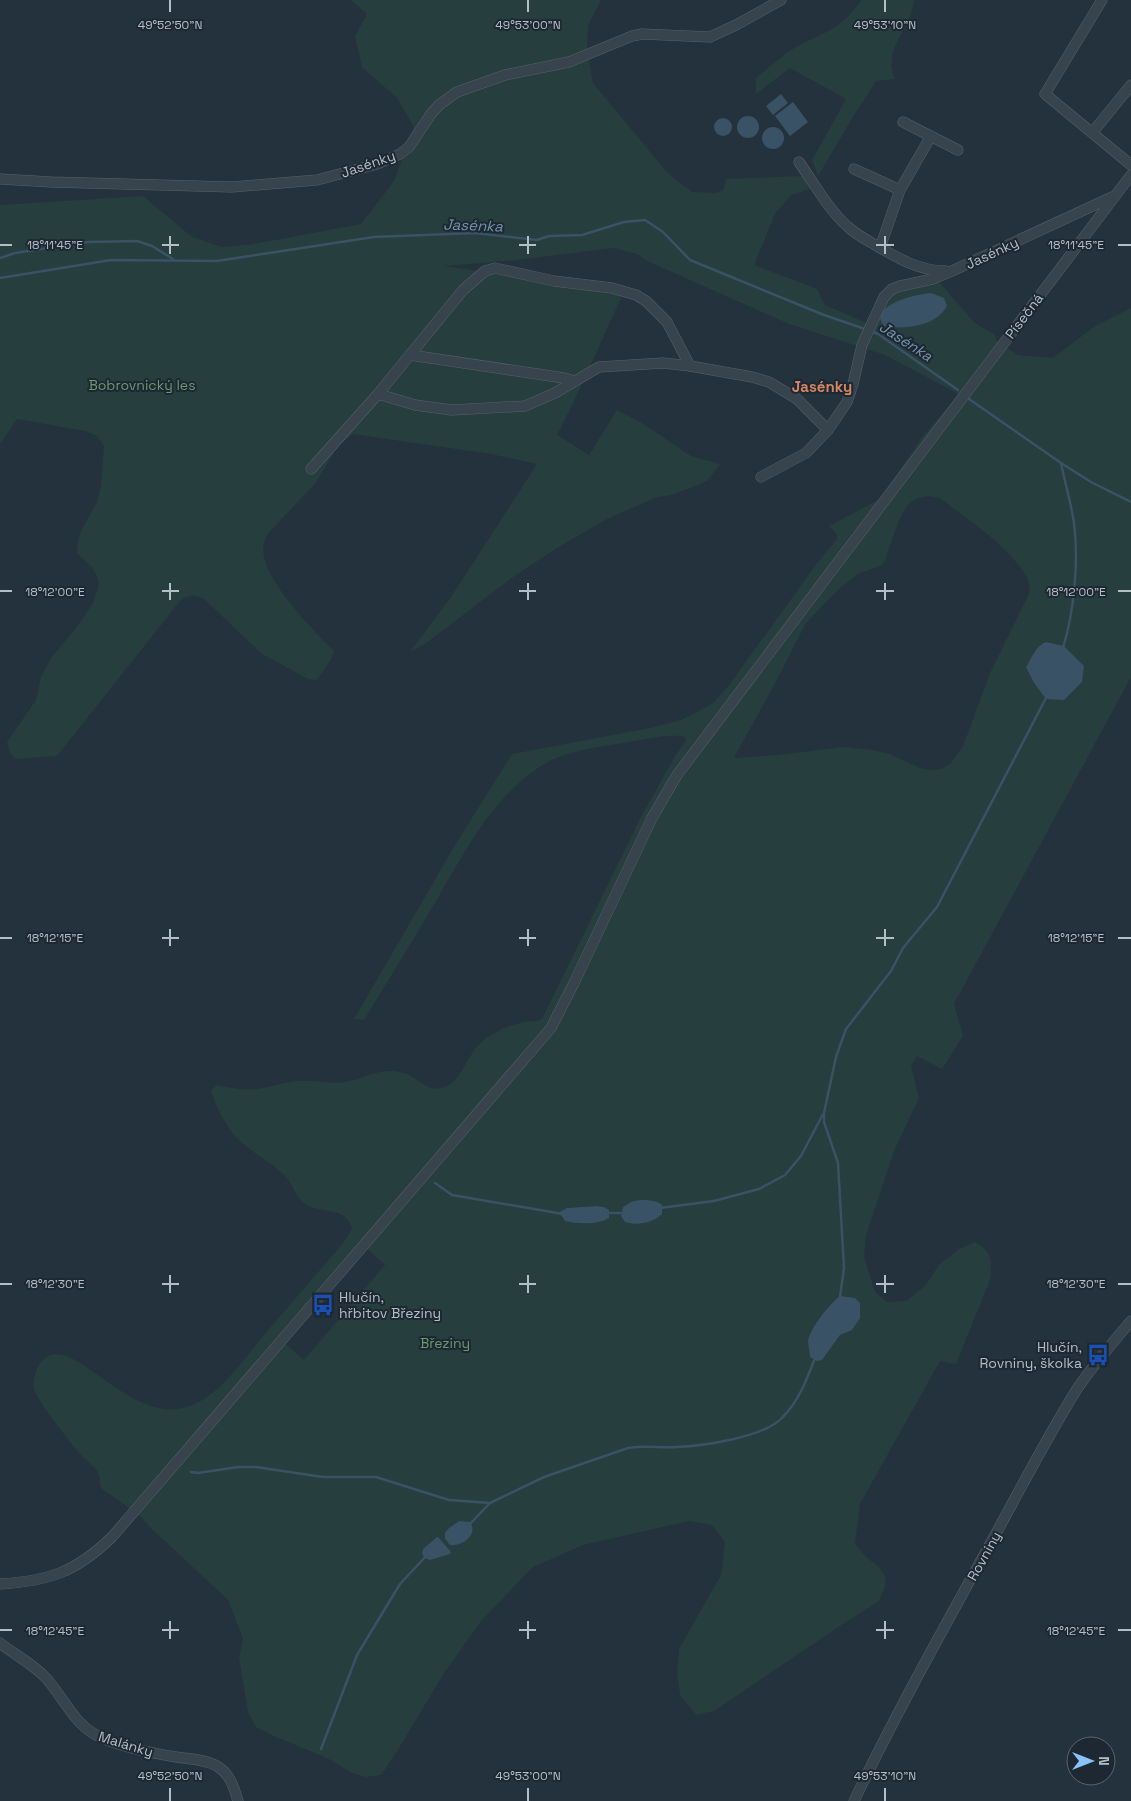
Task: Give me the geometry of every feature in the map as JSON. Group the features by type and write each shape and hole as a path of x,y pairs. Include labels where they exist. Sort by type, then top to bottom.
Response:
{"street":[{"name":"Jasénky","path":"0,179 60,183 232,187 316,180 377,164 400,154 409,147 439,105 457,92 505,76 569,62 632,36 642,34 710,37 781,0"},
{"path":"1102,0 1045,94 1131,165"},
{"path":"1092,133 1131,85"},
{"path":"903,122 958,150"},
{"path":"880,248 900,190 931,136"},
{"name":"Jasénky","path":"799,162 846,226 856,234 901,261 926,270 952,271"},
{"path":"854,169 900,190"},
{"name":"Písečná","path":"0,1584 42,1578 75,1567 101,1548 551,1028 574,984 652,818 671,783 1131,175"},
{"name":"Jasénky","path":"762,477 806,453 828,430 847,402 862,345 884,297 892,289 933,279 1114,196"},
{"path":"311,469 378,394 463,290 485,272 495,268 554,281 612,288 636,295 646,301 667,322 690,366"},
{"path":"410,355 574,381"},
{"path":"378,394 415,404 452,410 525,406 555,393 599,367 663,363 752,377 768,382 797,399 828,430"},
{"name":"Rovniny","path":"854,1801 887,1736 1052,1433 1077,1390 1131,1321"},
{"name":"Malánky","path":"0,1644 46,1678 84,1728 103,1739 144,1751 205,1761 216,1766 233,1784 238,1801"}],"green space":[{"path":"351,0 601,0 588,25 587,49 593,83 666,171 692,192 717,193 724,189 726,179 803,176 810,189 791,195 775,214 754,265 817,289 825,305 867,323 896,290 939,282 975,323 995,335 997,341 1018,355 1053,358 1095,326 1131,308 1131,677 954,1004 963,1036 942,1069 917,1056 911,1066 919,1098 895,1149 866,1235 864,1257 875,1292 887,1302 906,1301 925,1286 939,1265 959,1249 975,1242 981,1245 988,1253 991,1268 990,1280 956,1364 940,1361 860,1504 855,1544 867,1558 877,1565 885,1576 886,1584 879,1601 714,1711 696,1715 680,1695 677,1673 679,1649 721,1575 725,1542 712,1525 689,1521 583,1545 533,1567 482,1620 444,1673 381,1775 366,1777 352,1773 329,1759 256,1727 248,1712 239,1658 243,1639 228,1600 140,1516 101,1488 97,1470 69,1441 36,1395 34,1380 36,1370 44,1358 61,1355 77,1361 131,1397 152,1406 173,1409 195,1404 224,1383 343,1243 352,1229 345,1217 305,1204 285,1176 237,1138 223,1119 211,1091 216,1085 249,1089 299,1081 344,1082 378,1072 389,1071 411,1076 430,1088 445,1087 460,1074 480,1043 512,1025 542,1019 641,817 675,756 686,741 685,737 654,737 571,753 550,761 523,779 507,794 480,828 364,1020 354,1019 455,845 512,754 650,728 681,720 712,704 727,688 817,563 837,539 836,533 829,526 880,499 923,436 959,394 885,355 789,324 647,261 637,254 614,248 516,260 444,266 612,290 623,294 583,383 557,435 589,455 617,410 642,423 691,456 720,464 707,481 672,495 657,497 607,519 557,548 513,577 425,644 410,652 451,597 537,464 491,454 353,434 338,446 315,484 269,532 263,547 266,563 281,590 302,618 334,651 332,658 317,680 308,679 262,654 204,599 197,596 189,596 180,601 57,756 15,759 10,753 7,742 36,700 41,677 51,658 76,628 93,603 99,584 91,566 77,553 78,540 82,529 97,502 101,487 104,446 97,436 85,431 17,419 0,444 0,205 143,196 192,237 222,247 254,244 361,224 394,181 414,127 397,98 362,67 355,36 367,14","holes":["929,496 940,498 975,524 1019,565 1029,585 1029,594 991,671 963,746 951,763 942,769 931,770 920,768 890,754 844,747 734,758 806,623 839,589 858,574 884,563 904,511 909,504 919,498","1041,644 1064,646 1084,666 1026,667","662,1206 662,1213 623,1207","604,1207 593,1222 570,1222 561,1218 567,1208","364,1246 385,1265 304,1360 282,1341","840,1296 852,1330 840,1335 822,1360 817,1321 833,1301","439,1538 450,1552 423,1549"]},
{"path":"861,0 914,0 908,20 894,48 892,68 895,79 876,81 818,176 812,160 846,99 790,68 756,94 756,78 791,50 840,24"}],"water":[{"path":"781,94 788,103 773,115 766,106"},
{"path":"793,102 808,122 790,136 775,116"},
{"path":"748,116 756,119 759,127 756,135 748,138 740,135 737,127 740,119"},
{"path":"723,118 729,121 732,127 729,133 723,136 717,133 714,127 717,121"},
{"path":"773,127 781,130 784,138 781,146 773,149 765,146 762,138 765,130"},
{"path":"931,293 944,298 947,306 936,318 910,327 884,326 880,316 889,306 911,297"},
{"path":"1046,642 1064,646 1084,666 1082,682 1064,700 1046,699 1034,683 1026,667 1036,649"},
{"path":"639,1200 660,1203 662,1205 662,1214 654,1220 645,1223 625,1222 621,1216 623,1207"},
{"path":"596,1206 609,1210 609,1218 594,1223 576,1223 565,1221 560,1214 560,1212 567,1208"},
{"path":"840,1296 855,1298 860,1303 860,1318 852,1330 840,1335 822,1360 817,1361 810,1357 808,1341 812,1329 831,1304"},
{"path":"459,1521 470,1522 472,1527 471,1535 464,1542 450,1545 445,1539 445,1533"},
{"path":"437,1537 451,1552 450,1554 430,1560 425,1558 422,1554 423,1549"}],"waterway":[{"name":"Jasénka","path":"0,278 111,260 217,261 374,237 475,233 537,240 549,236 582,235 624,222 645,220 663,232 690,260 824,315 865,329"},
{"path":"0,258 15,253 89,242 137,241 152,246 173,259"},
{"name":"Jasénka","path":"871,331 958,390"},
{"name":"Jasénka","path":"969,399 1061,463 1091,482 1131,502"},
{"path":"1061,463 1074,523 1076,554 1073,603 1063,648"},
{"path":"840,1297 844,1268 838,1163 824,1122 824,1113 836,1057 846,1029 891,971 903,948 937,907 1047,696"},
{"path":"660,1208 714,1201 759,1189 785,1175 801,1156 823,1114"},
{"path":"435,1183 452,1195 563,1214"},
{"path":"608,1213 623,1213"},
{"path":"468,1526 490,1503 544,1477 628,1448 702,1445 748,1435 773,1425 782,1418 798,1397 815,1358"},
{"path":"191,1472 198,1473 238,1467 256,1467 323,1477 376,1477 449,1500 490,1503"},
{"path":"321,1749 357,1655 400,1584 427,1555"}],"place":[{"name":"Hlučín, hřbitov Březiny","path":"323,1305"},
{"name":"Hlučín, Rovniny, školka","path":"1098,1355"}],"district":[{"name":"Jasénky","path":"822,386"}],"park label":[{"name":"Bobrovnický les","path":"142,385"},
{"name":"Březiny","path":"445,1343"}]}
